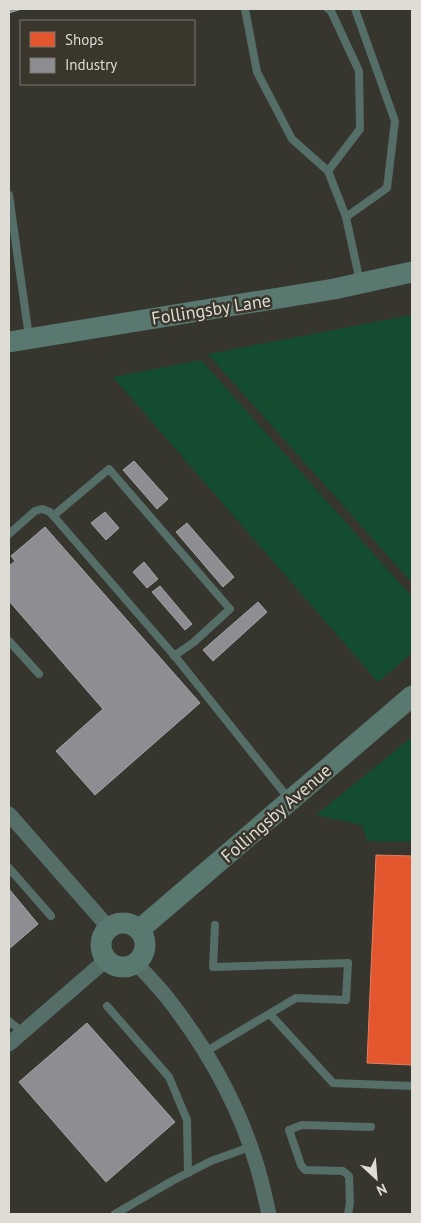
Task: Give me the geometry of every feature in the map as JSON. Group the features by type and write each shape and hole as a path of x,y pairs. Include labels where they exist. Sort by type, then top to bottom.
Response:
{"street":[{"name":"Follingsby Lane","path":"19,340 360,284 412,272"},
{"name":"Follingsby Avenue","path":"139,930 412,696"},
{"path":"9,814 109,928"},
{"path":"124,923 133,925 139,930 144,938 145,946 143,954 136,963 131,966 122,967 106,960 102,953 101,945 103,936 109,928 115,924 124,923"},
{"path":"9,1044 106,960"},
{"path":"136,963 169,1000 205,1052 233,1105 250,1147 269,1214"}],"lane":[{"path":"245,9 257,72 292,139 328,171 346,217 360,284"},
{"path":"328,9 331,11 359,71 360,129 328,171"},
{"path":"346,217 388,188 395,121 355,9"},
{"path":"9,195 19,340"},
{"path":"53,516 109,469 122,484 230,609 194,642 174,656"},
{"path":"9,534 35,510 42,509 50,512 174,656 291,800"},
{"path":"9,641 39,674"},
{"path":"9,868 51,916"},
{"path":"205,1052 296,998 346,1000 348,964 214,967 215,925"},
{"path":"107,1006 169,1077 187,1120 188,1173"},
{"path":"270,1014 333,1083 412,1086"},
{"path":"9,1021 22,1032"},
{"path":"348,1214 350,1203 349,1176 343,1171 305,1170 300,1165 289,1130 302,1125 371,1127"},
{"path":"115,1214 211,1161 250,1147"}],"green space":[{"path":"412,315 412,583 208,354"},
{"path":"201,360 412,597 412,653 378,682 113,377"},
{"path":"412,737 412,842 367,841 362,825 316,815"}],"building: Shops":[{"path":"376,855 412,856 412,1065 367,1063"}],"building: Industry":[{"path":"9,9 22,9 9,13"},
{"path":"134,461 168,499 157,509 123,470"},
{"path":"105,512 119,528 106,540 91,523"},
{"path":"187,523 234,577 223,587 176,532"},
{"path":"45,527 200,703 95,795 56,751 103,709 9,601 9,566 15,561 11,556"},
{"path":"144,562 158,579 147,588 133,572"},
{"path":"160,586 192,624 185,630 152,592"},
{"path":"258,602 267,612 213,661 203,650"},
{"path":"9,889 38,924 9,949"},
{"path":"87,1023 175,1122 106,1182 19,1082"}]}
